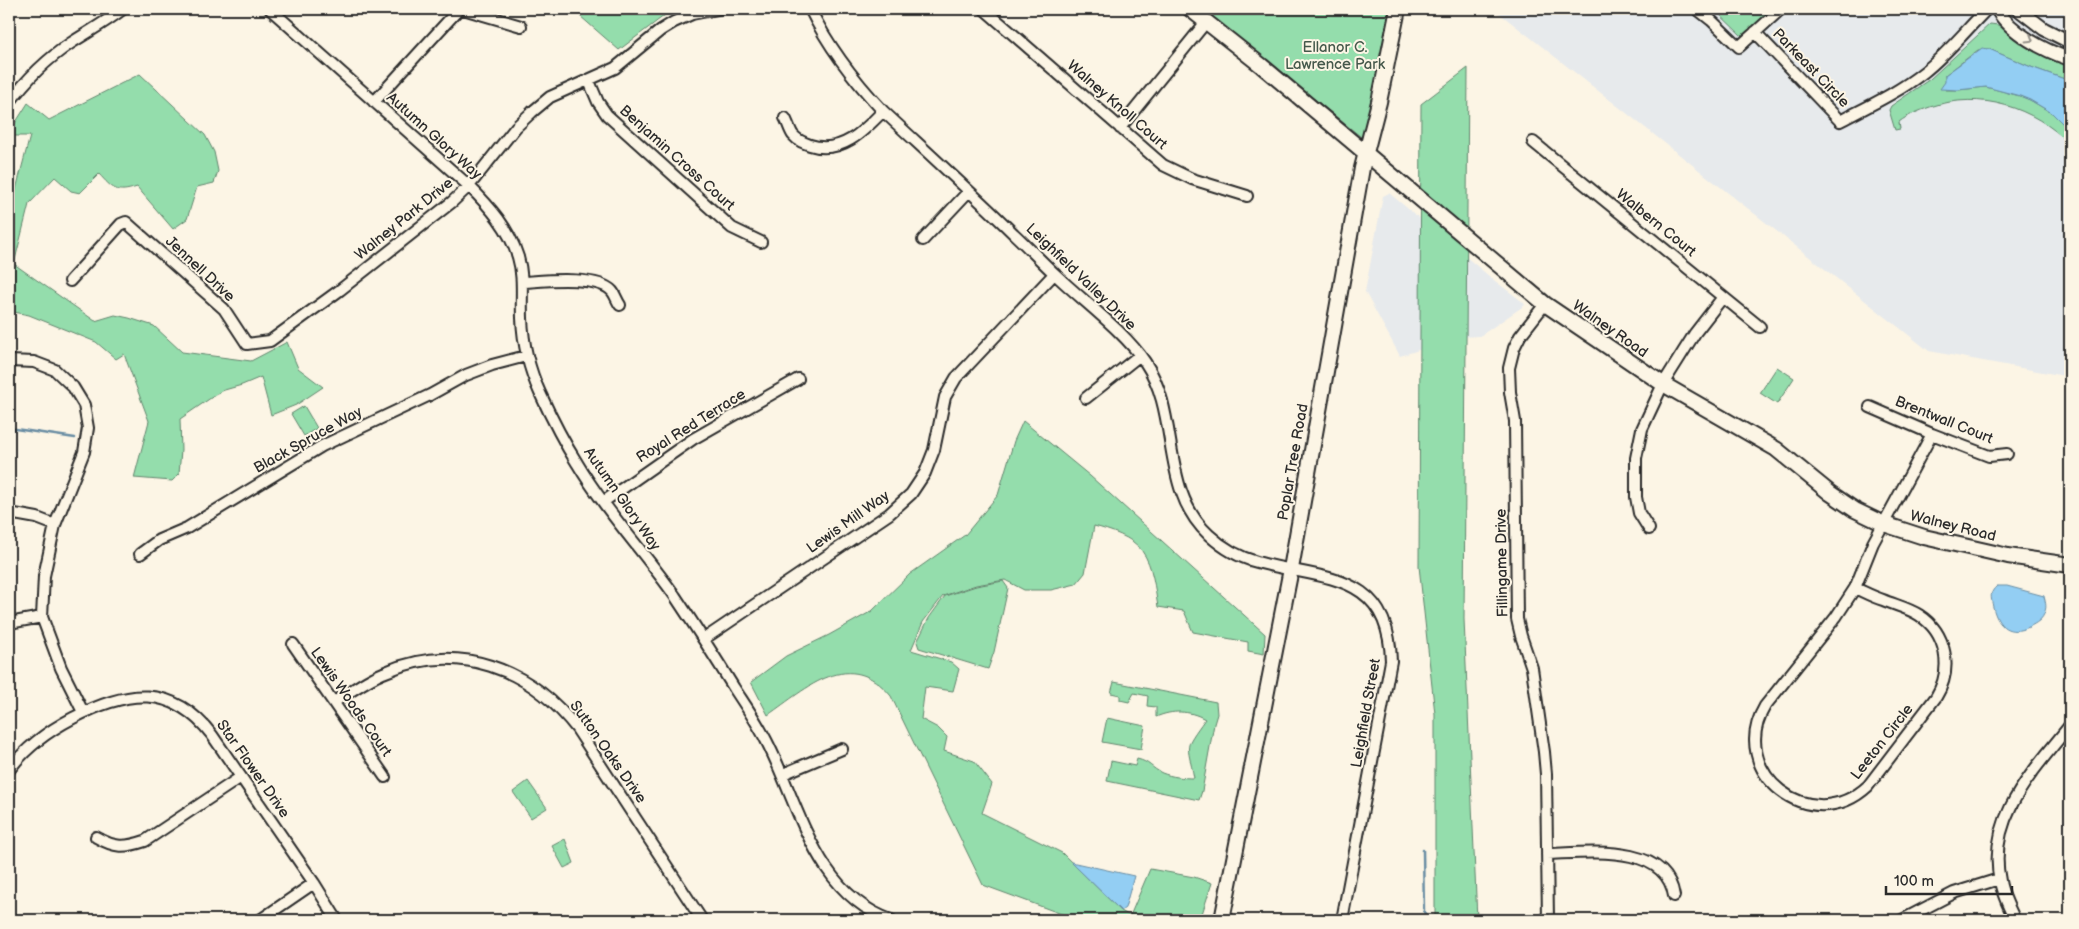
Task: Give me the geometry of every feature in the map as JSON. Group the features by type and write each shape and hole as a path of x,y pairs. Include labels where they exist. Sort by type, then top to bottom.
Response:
{"main road":[{"name":"Walney Road","path":"1190,9 1545,304 1663,384 1776,449 1844,503 1884,524 1924,537 2008,556 2070,565"},
{"name":"Poplar Tree Road","path":"1222,920 1292,569 1366,154 1398,9"}],"street":[{"path":"9,103 36,71 57,53 123,9"},
{"name":"Autumn Glory Way","path":"270,9 469,186 490,207 511,238 518,258 522,282 522,318 526,356 539,392 576,462 603,502 674,595 704,639 765,738 783,774 798,817 816,852 842,888 859,904 891,920"},
{"path":"374,102 458,9"},
{"path":"463,9 521,26"},
{"name":"Walney Park Drive","path":"247,344 270,340 374,263 469,186 516,128 550,97 615,68 661,30 674,22 692,14 718,9"},
{"name":"Leighfield Valley Drive","path":"810,9 836,56 857,83 883,111 1140,355 1161,393 1169,427 1178,486 1193,517 1215,541 1237,555 1257,562 1292,569"},
{"name":"Walney Knoll Court","path":"984,9 1152,157 1174,171 1248,196"},
{"name":"Parkeast Circle","path":"1697,9 1738,47 1781,9"},
{"name":"Parkeast Circle","path":"1755,32 1840,121 1891,94 1924,72 1939,59 1986,9"},
{"path":"1997,9 2002,18 2016,30 2040,45 2070,59"},
{"path":"2018,9 2044,29 2070,42"},
{"path":"1120,128 1206,22"},
{"name":"Benjamin Cross Court","path":"589,81 598,102 607,115 732,228 761,242"},
{"path":"785,118 793,135 802,143 820,148 843,144 856,137 883,111"},
{"name":"Walbern Court","path":"1532,142 1760,327"},
{"path":"923,240 969,191"},
{"name":"Jennell Drive","path":"70,281 121,224 126,222 224,309 247,344"},
{"name":"Lewis Mill Way","path":"704,639 889,514 911,494 925,473 934,450 945,398 956,378 1054,274"},
{"path":"522,282 566,279 598,284 611,290 620,305"},
{"path":"1649,529 1639,513 1637,505 1636,458 1642,429 1663,384 1695,333 1723,297"},
{"name":"Fillingame Drive","path":"1545,304 1520,336 1511,358 1509,378 1515,421 1517,619 1532,668 1544,752 1548,920"},
{"path":"1086,398 1140,355"},
{"name":"Black Spruce Way","path":"140,554 159,540 187,528 322,446 466,376 492,365 526,356"},
{"path":"9,361 34,362 55,370 73,387 84,404 88,428 84,452 55,525 44,576 42,616 61,668 84,712"},
{"name":"Royal Red Terrace","path":"603,502 693,439 798,379"},
{"name":"Brentwall Court","path":"1870,406 1932,434 1989,456 2007,454"},
{"name":"Leeton Circle","path":"1854,588 1911,610 1928,622 1939,637 1945,654 1944,681 1936,697 1868,786 1859,794 1837,804 1824,806 1807,804 1786,794 1768,777 1758,758 1755,740 1756,726 1765,706 1836,617 1854,588 1884,524 1932,434"},
{"path":"9,514 37,518 55,525"},
{"name":"Leighfield Street","path":"1292,569 1333,578 1359,591 1371,602 1381,616 1388,632 1391,648 1392,661 1342,920"},
{"path":"9,623 42,616"},
{"name":"Lewis Woods Court","path":"293,644 385,777"},
{"name":"Sutton Oaks Drive","path":"334,702 384,672 397,667 427,661 474,662 509,672 533,685 554,702 578,729 702,920"},
{"name":"Star Flower Drive","path":"9,770 26,750 40,738 84,712 112,700 131,696 152,696 172,702 189,711 204,724 314,883 337,920"},
{"path":"2015,920 1999,879 1999,839 2008,809 2016,795 2070,725"},
{"path":"783,774 842,749"},
{"path":"96,837 115,846 133,845 145,841 241,777"},
{"path":"1547,854 1616,853 1633,856 1653,865 1664,873 1669,880 1674,896"},
{"path":"1902,920 1954,893 1999,879"},
{"path":"260,920 314,883"}],"shaded area":[{"path":"1494,9 2070,9 2070,377 1929,351"},
{"path":"1389,193 1525,305 1480,336 1460,337 1400,356 1365,292 1383,196"}],"green space":[{"path":"572,9 673,9 619,50"},
{"name":"Ellanor C. Lawrence Park","path":"1204,9 1393,9 1366,141 1211,15"},
{"path":"1714,9 1773,9 1744,38"},
{"path":"1990,24 1998,25 2023,43 2070,65 2070,81 1989,49 1978,50 1945,75 1946,90 1986,87 2030,100 2052,113 2070,131 2070,144 2040,120 2005,105 1987,101 1949,102 1930,107 1902,120 1899,122 1900,129 1895,130 1889,110 1891,106 1930,79"},
{"path":"1468,68 1464,619 1477,920 1435,920 1435,714 1419,566 1421,104"},
{"path":"140,74 205,135 214,152 218,171 214,183 197,187 187,219 173,229 137,187 124,190 115,189 99,174 80,193 71,191 55,177 29,204 14,264 95,321 115,315 154,326 182,352 251,361 287,342 298,368 323,387 296,405 271,415 261,377 221,391 180,419 181,450 179,474 172,481 134,478 149,421 124,354 116,359 96,342 29,315 9,311 9,216 30,136 9,136 9,133 28,103 49,120"},
{"path":"1777,367 1794,378 1777,404 1760,393"},
{"path":"304,406 317,428 304,436 291,414"},
{"path":"1023,421 1090,476 1265,634 1264,654 1248,651 1248,642 1193,632 1184,611 1158,607 1151,571 1142,551 1127,538 1094,526 1085,573 1076,584 1051,590 1024,590 1005,580 976,585 943,596 923,622 911,650 951,662 959,669 953,691 925,687 921,719 938,728 947,737 944,751 974,761 992,784 982,813 1062,853 1121,911 1130,916 1150,869 1194,877 1212,883 1200,920 1078,920 983,885 891,696 876,681 860,674 844,673 829,677 813,684 768,715 751,682 786,656 872,611 910,574 965,535 998,495 1014,441"},
{"path":"1003,581 1008,588 994,652 988,669 919,648 917,642 929,618 945,596 976,586"},
{"path":"1114,682 1216,702 1217,714 1199,800 1107,781 1111,761 1135,766 1137,759 1166,774 1194,778 1189,747 1193,736 1205,719 1193,714 1180,712 1156,717 1156,707 1147,706 1148,696 1134,693 1129,702 1120,700 1120,695 1111,693"},
{"path":"1107,718 1145,726 1141,749 1102,742"},
{"path":"528,781 547,808 531,818 513,792"},
{"path":"565,839 574,863 564,868 552,846"}],"water":[{"path":"1982,48 1989,49 2070,81 2070,131 2052,113 2020,96 1986,87 1958,90 1940,89 1945,82 1945,75"},
{"path":"1997,586 2007,586 2044,596 2046,607 2043,617 2022,630 2005,628 1995,614 1991,595"},
{"path":"1071,862 1134,876 1125,908 1121,911"}],"waterway":[{"path":"9,428 75,438"},
{"path":"1423,850 1424,912 1429,920"}]}
